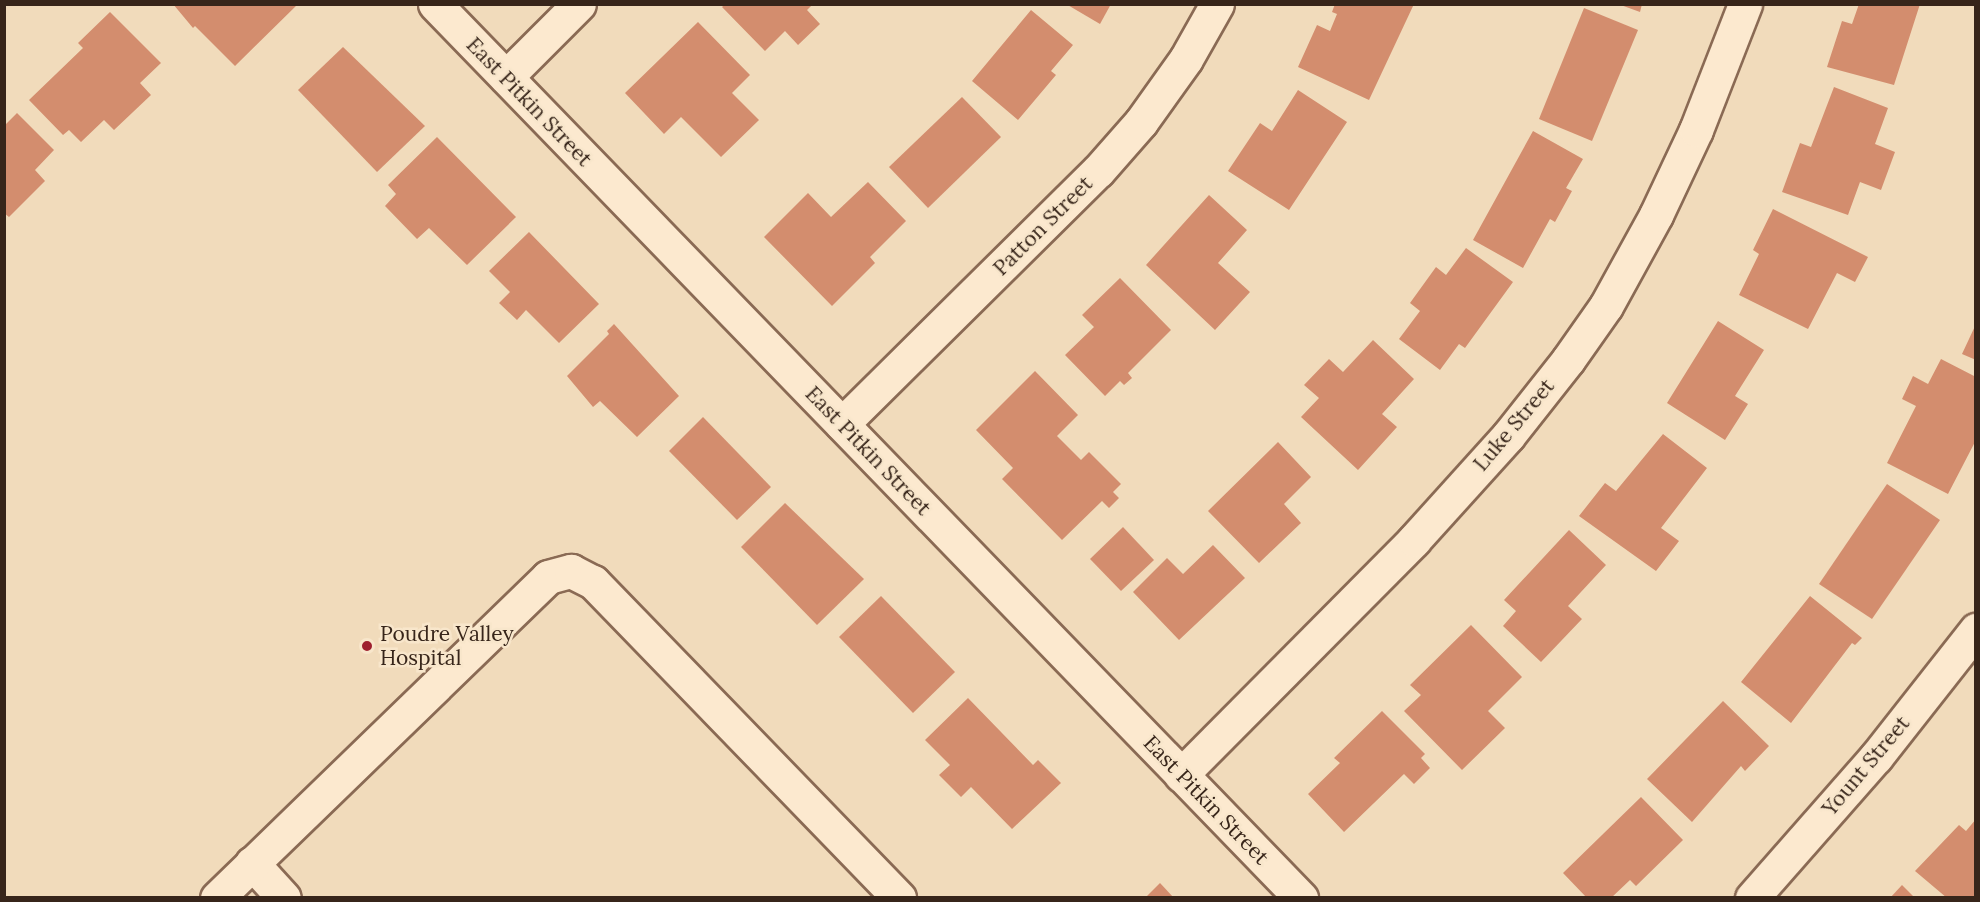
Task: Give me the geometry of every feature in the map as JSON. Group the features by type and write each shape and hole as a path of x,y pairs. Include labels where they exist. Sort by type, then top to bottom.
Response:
{"street":[{"name":"East Pitkin Street","path":"435,4 1180,775 1301,897"},
{"path":"506,77 579,4"},
{"name":"Patton Street","path":"842,424 1098,171 1141,122 1186,59 1217,4"},
{"name":"Luke Street","path":"1180,775 1414,540 1508,436 1568,360 1606,306 1656,216 1696,130 1745,4"},
{"path":"217,897 548,577 571,571 593,582 899,897"},
{"name":"Yount Street","path":"1752,897 1876,757 1976,630"},
{"path":"252,864 284,897"}],"building":[{"path":"173,4 298,4 235,66 195,26 193,28"},
{"path":"725,4 813,4 807,10 820,24 798,45 785,31 765,51 722,7"},
{"path":"1066,4 1111,4 1100,24"},
{"path":"1335,4 1414,4 1369,100 1298,67 1317,25 1330,31 1337,14 1332,12"},
{"path":"1618,4 1642,4 1640,12"},
{"path":"1859,4 1920,4 1894,85 1827,67 1842,21 1852,24"},
{"path":"1584,8 1638,30 1592,141 1539,119"},
{"path":"1031,10 1073,45 1051,71 1056,75 1018,120 972,81"},
{"path":"110,12 161,63 140,83 151,95 114,130 104,120 81,142 69,130 63,135 29,100 83,48 78,43"},
{"path":"698,22 750,75 732,93 759,120 721,157 681,117 664,134 625,93"},
{"path":"343,47 425,126 377,172 298,90"},
{"path":"1834,87 1888,108 1875,144 1895,152 1881,190 1860,182 1848,215 1782,192 1800,143 1811,147"},
{"path":"1298,90 1347,122 1289,210 1228,171 1260,123 1272,131"},
{"path":"962,97 1001,137 928,208 889,167"},
{"path":"17,113 54,150 35,170 45,181 9,217 4,213 4,126"},
{"path":"1533,131 1583,159 1566,188 1572,191 1555,222 1550,219 1523,268 1473,240"},
{"path":"437,137 516,217 467,265 429,228 417,239 385,206 396,194 388,185"},
{"path":"868,182 906,221 870,257 875,263 832,306 764,237 808,193 831,217"},
{"path":"1209,195 1247,230 1218,263 1250,292 1215,330 1146,265"},
{"path":"1773,209 1868,257 1855,282 1837,273 1808,329 1739,295 1759,254 1753,250"},
{"path":"529,232 599,304 559,343 526,310 517,320 499,303 510,292 489,271"},
{"path":"1466,248 1513,282 1465,348 1459,344 1440,370 1399,339 1420,311 1410,303 1436,267 1446,275"},
{"path":"1120,278 1171,330 1128,373 1132,378 1124,385 1120,381 1105,396 1065,355 1094,327 1082,315"},
{"path":"1718,321 1764,350 1735,396 1748,404 1725,440 1667,403"},
{"path":"614,324 679,396 637,437 600,401 593,407 567,376 609,334 607,331"},
{"path":"1976,324 1976,360 1962,354"},
{"path":"1373,340 1414,379 1382,414 1397,427 1358,470 1301,417 1319,398 1304,385 1329,359 1343,372"},
{"path":"1941,359 1976,377 1976,440 1948,494 1887,463 1916,406 1902,399 1913,376 1928,384"},
{"path":"1035,371 1078,415 1057,436 1081,460 1089,452 1121,484 1113,492 1119,498 1109,508 1102,501 1062,540 1002,479 1013,468 976,430"},
{"path":"703,417 771,487 737,520 669,451"},
{"path":"1663,434 1707,468 1661,528 1679,541 1656,571 1579,516 1605,483 1616,491"},
{"path":"1278,442 1311,477 1284,504 1301,523 1259,563 1208,511"},
{"path":"1887,484 1940,520 1872,619 1819,584"},
{"path":"785,503 864,579 817,625 741,547"},
{"path":"1123,527 1154,560 1121,591 1090,559"},
{"path":"1569,530 1606,565 1568,606 1582,619 1541,662 1503,626 1516,611 1504,600"},
{"path":"1213,545 1245,578 1179,640 1133,592 1167,558 1183,574"},
{"path":"881,596 955,672 913,713 839,637"},
{"path":"1810,596 1862,638 1855,645 1852,643 1791,723 1741,682"},
{"path":"1471,625 1522,677 1488,711 1505,728 1462,770 1404,711 1421,695 1410,685"},
{"path":"968,698 1033,765 1038,760 1061,783 1012,829 971,787 961,797 939,775 950,765 925,740"},
{"path":"1723,701 1769,746 1745,771 1741,766 1692,822 1647,779"},
{"path":"1382,711 1425,754 1421,758 1430,768 1414,784 1404,774 1344,832 1308,794 1340,763 1334,758"},
{"path":"1641,797 1683,840 1636,886 1630,880 1611,898 1587,898 1563,873"},
{"path":"1976,819 1976,898 1947,898 1915,871 1959,825 1966,831"},
{"path":"1160,883 1174,898 1145,898"},
{"path":"1902,885 1915,898 1890,898"}],"place":[{"name":"Poudre Valley Hospital","path":"367,646"}]}
